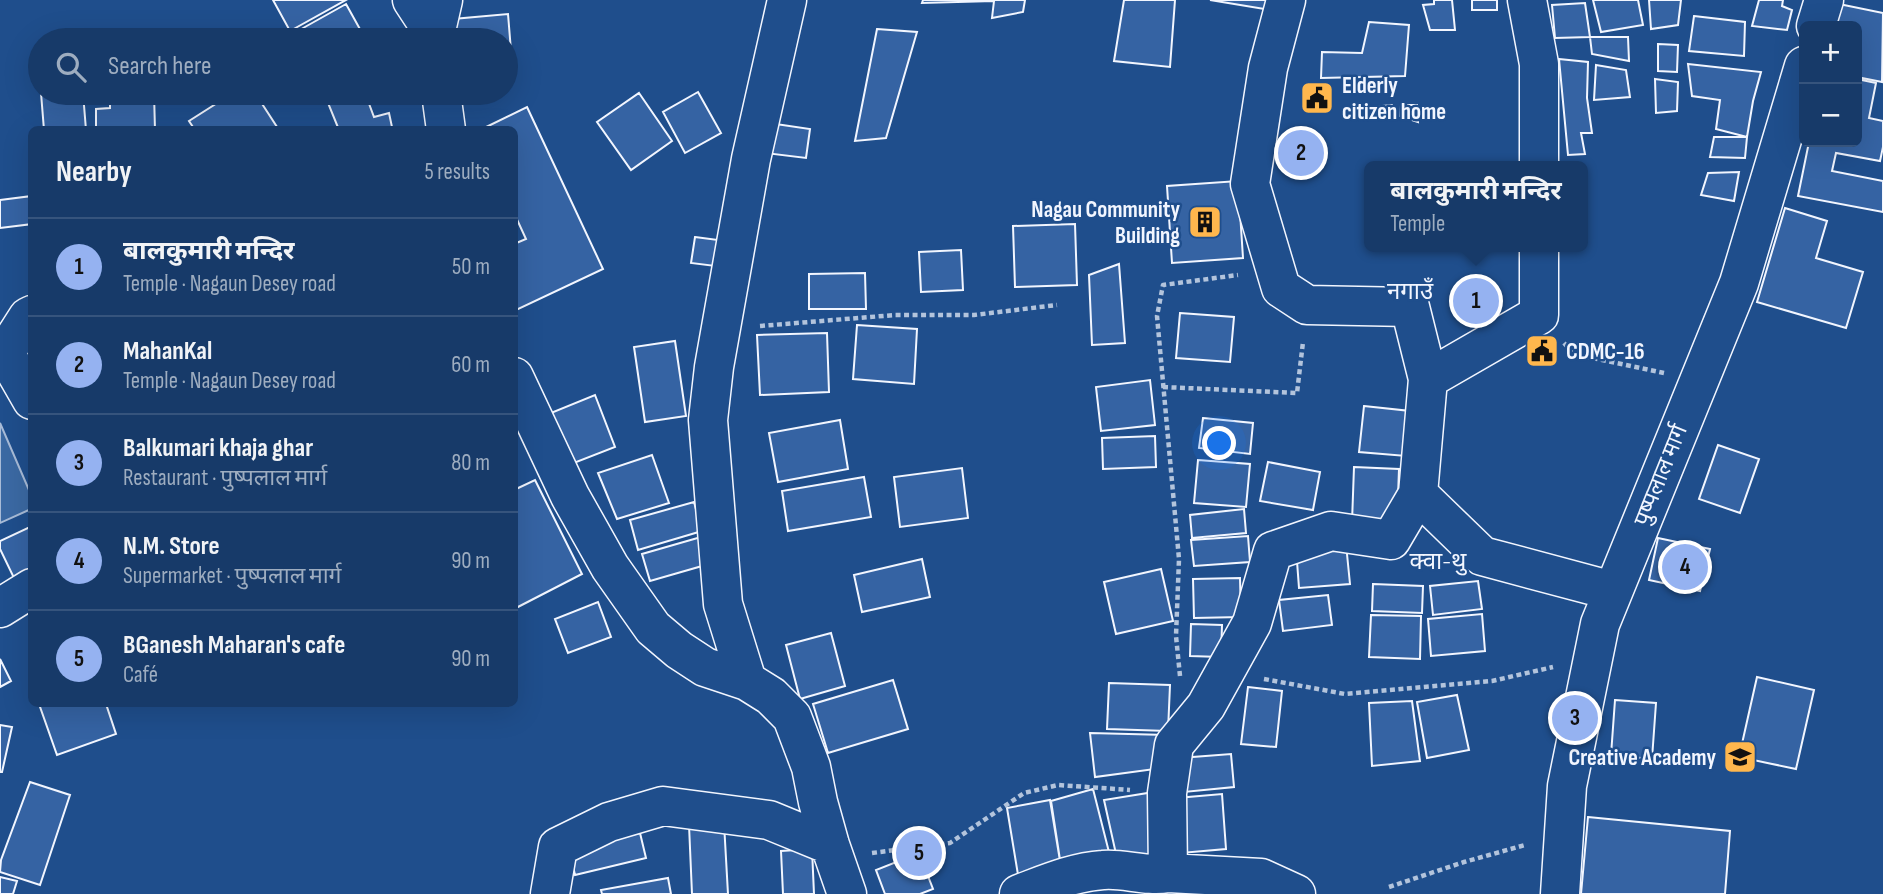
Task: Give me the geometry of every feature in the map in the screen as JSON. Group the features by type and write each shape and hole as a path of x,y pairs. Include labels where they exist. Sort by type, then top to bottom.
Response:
{"street":[{"path":"412,0 438,25"},
{"path":"747,681 723,604 708,420 753,146 787,0"},
{"path":"1168,873 1167,793 1174,745 1206,706 1252,623 1273,551 1331,531 1391,540 1418,494 1429,379 1410,307 1307,305 1281,288 1250,184 1268,68 1286,0"},
{"path":"1527,0 1539,64 1539,161"},
{"path":"1818,21 1824,0"},
{"name":"पुष्पलाल मार्ग","path":"1560,894 1566,786 1600,624 1739,283 1799,83"},
{"path":"443,105 445,126"},
{"path":"1429,379 1539,315 1539,252"},
{"path":"20,312 2,354 28,394"},
{"path":"518,385 570,496 610,567 653,628 705,667 747,681 771,696 792,717 811,767 831,851 847,894"},
{"path":"1418,494 1482,556 1613,591"},
{"path":"0,608 28,590"},
{"path":"550,894 558,847 608,822 663,806 769,820 831,851"},
{"path":"1019,894 1059,879 1104,869 1154,876 1168,873 1261,878 1296,894"}],"path":[{"path":"1184,733 1176,636 1179,559 1157,316 1163,285 1276,270"},
{"path":"721,330 895,315 974,315 1057,305"},
{"path":"1163,387 1297,393 1307,305"},
{"path":"1539,315 1574,354 1699,381"},
{"path":"1225,672 1345,694 1492,681 1593,658"},
{"path":"831,851 894,851 950,843 1024,793 1058,785 1167,793"},
{"path":"1389,887 1512,848 1545,841 1563,842"}],"water":[{"path":"0,423 28,488 28,510 0,523"}],"building":[{"path":"273,0 346,0 295,28 288,28"},
{"path":"923,0 1025,0 1023,12 992,18 994,1 922,3"},
{"path":"1124,0 1175,0 1170,67 1114,61"},
{"path":"1210,0 1279,0 1277,11"},
{"path":"1434,0 1452,0 1455,30 1430,30 1423,5 1434,4"},
{"path":"1472,0 1497,0 1497,10 1472,10"},
{"path":"1593,0 1638,0 1643,25 1601,32"},
{"path":"1649,0 1681,0 1678,25 1651,29"},
{"path":"1759,0 1783,0 1782,6 1792,10 1787,30 1752,26"},
{"path":"1585,3 1590,37 1555,38 1552,5"},
{"path":"346,4 359,28 303,28"},
{"path":"1839,4 1883,13 1882,82 1862,78 1862,21 1835,21"},
{"path":"508,14 509,28 443,28 442,20"},
{"path":"1694,16 1745,22 1744,56 1689,51"},
{"path":"1369,22 1409,25 1405,76 1321,78 1322,52 1362,53"},
{"path":"877,29 917,32 886,138 855,141"},
{"path":"1590,37 1628,37 1629,61 1592,54"},
{"path":"1658,44 1678,45 1677,72 1658,71"},
{"path":"1559,59 1588,62 1587,98 1592,133 1581,133 1585,154 1568,155"},
{"path":"1688,64 1761,72 1747,137 1716,129 1720,100 1692,96"},
{"path":"1596,65 1626,70 1630,97 1594,100"},
{"path":"1655,79 1678,82 1677,111 1656,113"},
{"path":"1862,80 1876,83 1869,118 1883,121 1880,161 1836,153 1832,171 1883,181 1883,212 1798,196 1808,147 1862,147"},
{"path":"698,92 721,133 685,153 663,112"},
{"path":"639,93 672,141 631,170 597,122"},
{"path":"42,105 84,105 86,126 44,126"},
{"path":"110,105 154,105 155,126 96,126 96,109 110,108"},
{"path":"214,105 263,105 276,126 192,126 189,121"},
{"path":"329,105 370,105 374,117 389,113 392,126 337,126"},
{"path":"1392,105 1393,118 1372,118 1372,107"},
{"path":"1401,105 1417,105 1418,122 1400,116"},
{"path":"527,107 603,269 518,309 518,242 526,239 518,222 518,126 488,126"},
{"path":"769,123 810,129 806,158 765,153"},
{"path":"1714,137 1747,137 1745,158 1710,157"},
{"path":"1295,148 1309,148 1304,161 1292,158"},
{"path":"1739,172 1734,201 1701,195 1708,173"},
{"name":"Nagau Community Building","path":"1238,181 1243,258 1172,263 1167,186"},
{"path":"28,196 28,224 0,228 0,200"},
{"path":"1785,208 1827,221 1816,258 1863,272 1846,328 1757,302"},
{"path":"1075,224 1077,285 1015,287 1013,226"},
{"path":"695,237 726,241 723,267 691,263"},
{"path":"961,250 963,290 921,292 919,252"},
{"path":"1119,264 1125,343 1092,345 1089,275"},
{"path":"865,273 866,309 809,309 809,274"},
{"path":"1180,313 1234,317 1230,362 1176,358"},
{"path":"857,325 917,329 914,384 853,379"},
{"path":"827,333 829,392 760,395 757,335"},
{"path":"675,341 686,416 645,422 634,347"},
{"path":"1150,380 1155,425 1101,431 1096,387"},
{"path":"595,395 615,447 561,468 541,417"},
{"path":"1364,406 1410,411 1406,456 1359,452"},
{"path":"1203,418 1253,423 1250,454 1199,448"},
{"path":"840,420 848,469 778,482 769,433"},
{"path":"1155,436 1156,467 1103,469 1102,438"},
{"path":"1718,445 1759,459 1740,513 1699,499"},
{"path":"652,455 669,503 617,519 598,473"},
{"path":"1198,460 1250,464 1246,507 1194,503"},
{"path":"1268,462 1320,472 1313,510 1260,501"},
{"path":"1354,467 1399,469 1397,524 1352,522"},
{"path":"962,468 968,518 900,527 894,477"},
{"path":"864,477 871,517 788,531 782,491"},
{"path":"535,480 582,574 518,607 518,488"},
{"path":"694,502 702,531 638,550 630,520"},
{"path":"1244,509 1246,533 1192,538 1190,515"},
{"path":"28,528 28,571 14,578 0,549 0,541"},
{"path":"1248,536 1250,562 1194,566 1191,540"},
{"path":"701,537 709,564 650,581 642,554"},
{"path":"1658,538 1710,549 1700,591 1649,580"},
{"path":"1346,544 1350,584 1299,588 1296,548"},
{"path":"922,559 930,597 862,612 854,575"},
{"path":"1161,569 1173,621 1116,634 1104,582"},
{"path":"1240,578 1241,617 1194,618 1193,579"},
{"path":"1478,581 1482,609 1433,615 1430,586"},
{"path":"1373,584 1423,586 1422,613 1372,611"},
{"path":"1328,595 1332,625 1283,631 1279,600"},
{"path":"598,602 611,637 568,653 555,619"},
{"path":"1482,614 1485,651 1431,656 1428,619"},
{"path":"1371,615 1421,616 1420,659 1369,657"},
{"path":"1191,624 1222,625 1221,657 1190,656"},
{"path":"831,633 845,686 800,699 786,645"},
{"path":"0,659 11,681 0,687"},
{"path":"1757,677 1814,690 1796,769 1739,757"},
{"path":"893,680 908,729 828,753 813,704"},
{"path":"1109,683 1170,685 1168,731 1107,729"},
{"path":"1248,687 1282,691 1276,747 1241,744"},
{"path":"1457,695 1469,750 1427,758 1417,702"},
{"path":"1615,700 1656,703 1652,759 1611,755"},
{"path":"1412,701 1420,761 1372,766 1369,703"},
{"path":"40,707 107,707 116,734 57,755"},
{"path":"0,725 12,727 2,772 0,772"},
{"path":"1090,733 1167,735 1170,767 1095,777"},
{"path":"1231,754 1234,787 1184,792 1180,758"},
{"path":"30,782 70,795 40,885 0,872 1,860"},
{"path":"1093,789 1111,860 1062,873 1051,801"},
{"path":"1154,792 1164,862 1118,863 1104,800"},
{"path":"1222,794 1226,849 1181,853 1177,798"},
{"path":"1050,800 1062,873 1019,881 1007,808"},
{"path":"1588,817 1730,831 1725,894 1581,894"},
{"path":"724,823 728,894 692,894 689,825"},
{"path":"640,833 646,858 575,875 569,849"},
{"path":"812,849 814,894 783,894 781,851"},
{"path":"919,853 933,889 920,894 885,894 876,870"},
{"path":"0,877 17,881 13,894 0,894"},
{"path":"668,878 671,894 602,894 601,890"}],"place":[{"name":"Elderly citizen home","path":"1317,98"},
{"name":"MahanKal","path":"1301,153"},
{"name":"Nagau Community Building","path":"1205,222"},
{"name":"बालकुमारी मन्दिर","path":"1476,301"},
{"name":"CDMC-16","path":"1542,351"},
{"name":"N.M. Store","path":"1685,567"},
{"name":"Balkumari khaja ghar","path":"1575,718"},
{"name":"Creative Academy","path":"1740,757"},
{"name":"BGanesh Maharan's cafe","path":"919,853"}],"district":[{"name":"नगाउँ","path":"1410,291"},
{"name":"क्वा-थु","path":"1438,561"}]}
